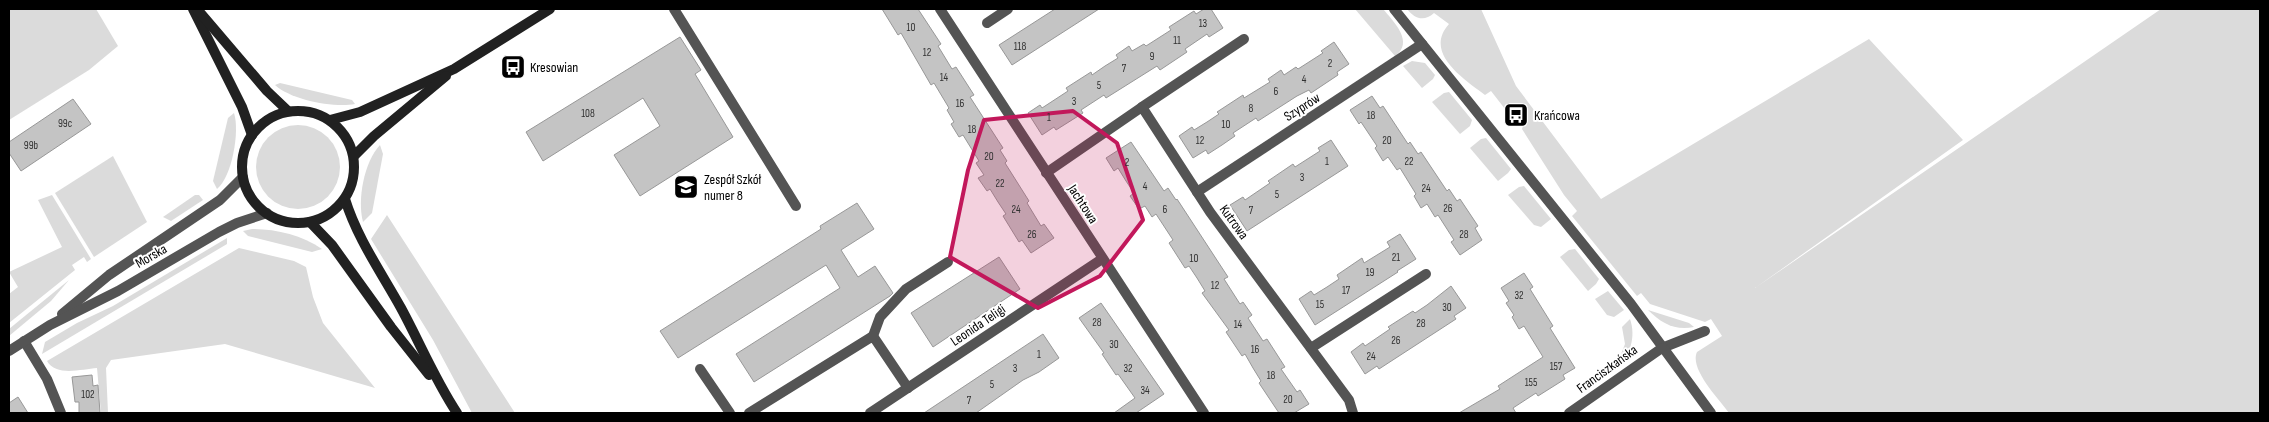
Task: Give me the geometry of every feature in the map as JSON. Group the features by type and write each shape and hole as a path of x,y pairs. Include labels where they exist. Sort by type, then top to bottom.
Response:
{"main road":[{"path":"195,9 267,91 288,111"},
{"path":"195,9 242,107 252,135"},
{"path":"330,120 360,112 454,69 550,9"},
{"path":"354,156 374,136 454,69"},
{"path":"288,111 310,112 330,120 347,138 354,156 354,176 345,199 328,215 310,222 286,222 267,213 251,198 243,177 243,158 252,135 266,121 288,111"},
{"path":"345,199 356,230 402,309 442,390"},
{"path":"310,222 332,246 391,327 442,390 457,413"}],"street":[{"path":"674,9 796,206"},
{"name":"Jachtowa","path":"940,9 1204,413"},
{"path":"987,23 1008,9"},
{"path":"1394,9 1631,304 1711,413"},
{"path":"1046,173 1244,39"},
{"name":"Szyprów","path":"1197,192 1422,44"},
{"name":"Kutrowa","path":"1142,107 1210,212 1349,400 1353,413"},
{"name":"Morska","path":"50,325 109,275 220,200 243,177"},
{"name":"Morska","path":"9,351 50,325 118,291 219,232 238,222 267,213"},
{"name":"Leonida Teligi","path":"870,413 1102,259"},
{"path":"749,413 873,336 880,317 906,289 948,262"},
{"path":"1312,348 1426,274"},
{"name":"Franciszkańska","path":"1569,413 1662,348 1705,332"},
{"path":"873,336 908,388"},
{"path":"24,341 47,379 61,413"},
{"path":"700,370 730,413"}],"highlighted area":[{"path":"1073,111 1117,143 1143,220 1100,276 1038,308 950,257 968,170 984,120"}],"shaded area":[{"path":"9,9 96,9 118,46 89,70 9,120"},
{"path":"1355,9 1383,9 1396,25 1403,38 1401,50 1395,56"},
{"path":"1407,9 1481,9 1516,86 1601,199 1869,39 1963,140 1755,288 2161,9 2260,9 2260,413 1729,413 1706,384 1697,367 1697,352 1722,336 1711,319 1705,322 1650,304 1641,293 1637,296 1572,216 1577,211 1564,195 1522,129 1524,123 1513,108 1505,109 1491,91 1485,95 1449,64 1443,55 1441,45 1442,35 1449,24 1434,13 1427,18 1420,18 1413,15"},
{"path":"1412,61 1425,63 1435,75 1422,88 1403,66"},
{"path":"280,83 352,100 355,104 325,104 302,99 291,95 275,85"},
{"path":"1449,92 1472,120 1470,126 1460,134 1432,102 1444,93"},
{"path":"234,113 236,131 231,164 227,175 217,189 213,181 228,118"},
{"path":"298,125 314,128 328,137 337,151 340,167 337,183 328,197 314,206 298,209 282,206 268,197 259,183 256,167 259,151 268,137 282,128"},
{"path":"1486,138 1511,169 1498,181 1470,148 1481,139"},
{"path":"380,145 383,154 372,213 363,222 361,203 363,182 374,152"},
{"path":"113,156 147,222 94,257 55,193"},
{"path":"1524,186 1551,219 1541,227 1534,225 1508,195 1519,187"},
{"path":"52,195 91,259 87,262 84,257 72,265 75,270 9,323 9,294 18,287 9,272 62,247 38,200"},
{"path":"195,195 199,195 203,200 171,221 163,217"},
{"path":"387,215 515,413 472,413 433,340 371,239"},
{"path":"252,229 288,234 306,240 322,249 312,252 248,236 243,231"},
{"path":"227,238 227,244 42,354 45,342 77,323 113,306"},
{"path":"239,248 294,261 306,267 313,297 323,323 375,388 225,344 111,360 106,368 108,413 101,413 97,368 63,371 51,366 47,361"},
{"path":"1575,249 1599,279 1588,291 1560,257 1569,250"},
{"path":"69,280 51,301 9,336 9,329"},
{"path":"1608,291 1624,310 1614,317 1607,315 1595,299"},
{"path":"1648,310 1689,323 1694,327 1681,328 1669,325 1658,319"},
{"path":"1630,319 1632,325 1631,345 1625,357 1616,367 1625,344 1622,327"}],"building":[{"path":"882,9 918,9 941,44 938,46 952,69 956,67 974,95 970,97 1003,148 1000,150 1007,161 1005,163 1029,201 1027,203 1041,226 1044,224 1054,238 1031,253 1022,240 1019,242 1003,216 1006,214 990,189 987,191 978,178 984,175 976,163 979,161 963,135 959,137 951,124 954,122 947,110 949,108 934,83 931,85 901,33 898,35"},
{"path":"1055,9 1099,9 1012,65 999,45"},
{"path":"1204,9 1211,9 1223,28 1209,37 1207,34 1185,49 1187,52 1160,70 1157,66 1106,98 1104,95 1081,110 1083,113 1056,130 1054,127 1042,135 1028,113 1040,105 1042,108 1068,91 1066,88 1091,72 1092,75 1118,58 1116,55 1129,46 1132,51 1144,44 1146,46 1171,30 1169,27 1194,11 1196,14"},
{"name":"Zespół Szkół numer 8","path":"680,37 701,70 695,74 733,137 640,196 614,155 660,126 643,98 543,161 526,132"},
{"path":"1334,42 1349,64 1337,72 1338,75 1311,93 1309,90 1297,96 1258,121 1256,118 1233,133 1235,136 1208,154 1206,150 1193,158 1179,136 1192,127 1194,130 1207,122 1219,114 1217,112 1243,95 1244,98 1270,82 1268,79 1281,70 1284,75 1296,67 1298,69 1323,53 1321,51"},
{"path":"1372,96 1380,108 1383,106 1408,144 1410,142 1418,154 1421,152 1447,191 1449,189 1457,201 1460,199 1478,226 1475,228 1482,240 1460,255 1451,242 1454,240 1438,215 1435,217 1427,204 1421,208 1414,196 1416,194 1400,168 1397,170 1388,157 1383,161 1375,148 1377,146 1361,122 1359,124 1350,110"},
{"path":"73,99 91,124 21,171 9,153 9,142"},
{"path":"1331,140 1348,166 1247,231 1230,205 1243,197 1245,200 1293,164 1295,167 1320,151 1318,148"},
{"path":"1131,142 1164,191 1168,188 1177,199 1228,277 1224,279 1240,304 1243,302 1252,315 1248,318 1263,341 1267,339 1285,367 1281,369 1297,392 1300,390 1309,404 1294,413 1279,413 1259,383 1261,381 1245,354 1242,356 1226,332 1229,330 1202,293 1205,291 1197,278 1189,266 1185,268 1169,243 1173,240 1156,214 1152,217 1145,206 1139,209 1130,196 1134,193 1118,168 1114,171 1106,158"},
{"path":"857,203 874,229 841,250 858,277 875,266 893,293 890,296 754,382 736,354 840,288 826,265 678,358 660,331 821,229 820,226"},
{"path":"1400,234 1416,259 1315,325 1299,299 1311,291 1314,295 1327,287 1339,279 1337,275 1362,258 1364,263 1390,247 1387,242"},
{"path":"999,257 1020,289 933,347 911,313"},
{"path":"1524,273 1533,287 1530,289 1553,326 1550,328 1575,368 1563,375 1565,379 1538,396 1536,393 1513,408 1516,413 1459,413 1500,389 1498,386 1543,357 1524,326 1519,329 1512,317 1514,315 1506,303 1509,301 1501,288"},
{"path":"1451,286 1466,308 1454,316 1456,319 1379,369 1377,366 1365,374 1351,352 1363,343 1365,346 1390,329 1388,327 1413,311 1415,313"},
{"path":"1101,303 1164,394 1136,413 1114,413 1135,398 1118,374 1116,375 1102,354 1104,353 1079,318"},
{"path":"1043,334 1059,358 1039,372 1023,380 976,413 924,413"},
{"path":"92,375 93,386 98,385 100,413 79,413 79,402 75,402 72,377"},
{"path":"18,397 28,413 9,413 9,403"}],"place":[{"name":"Kresowian","path":"513,67"},
{"name":"Krańcowa","path":"1516,115"},
{"name":"Zespół Szkół numer 8","path":"686,187"}]}
